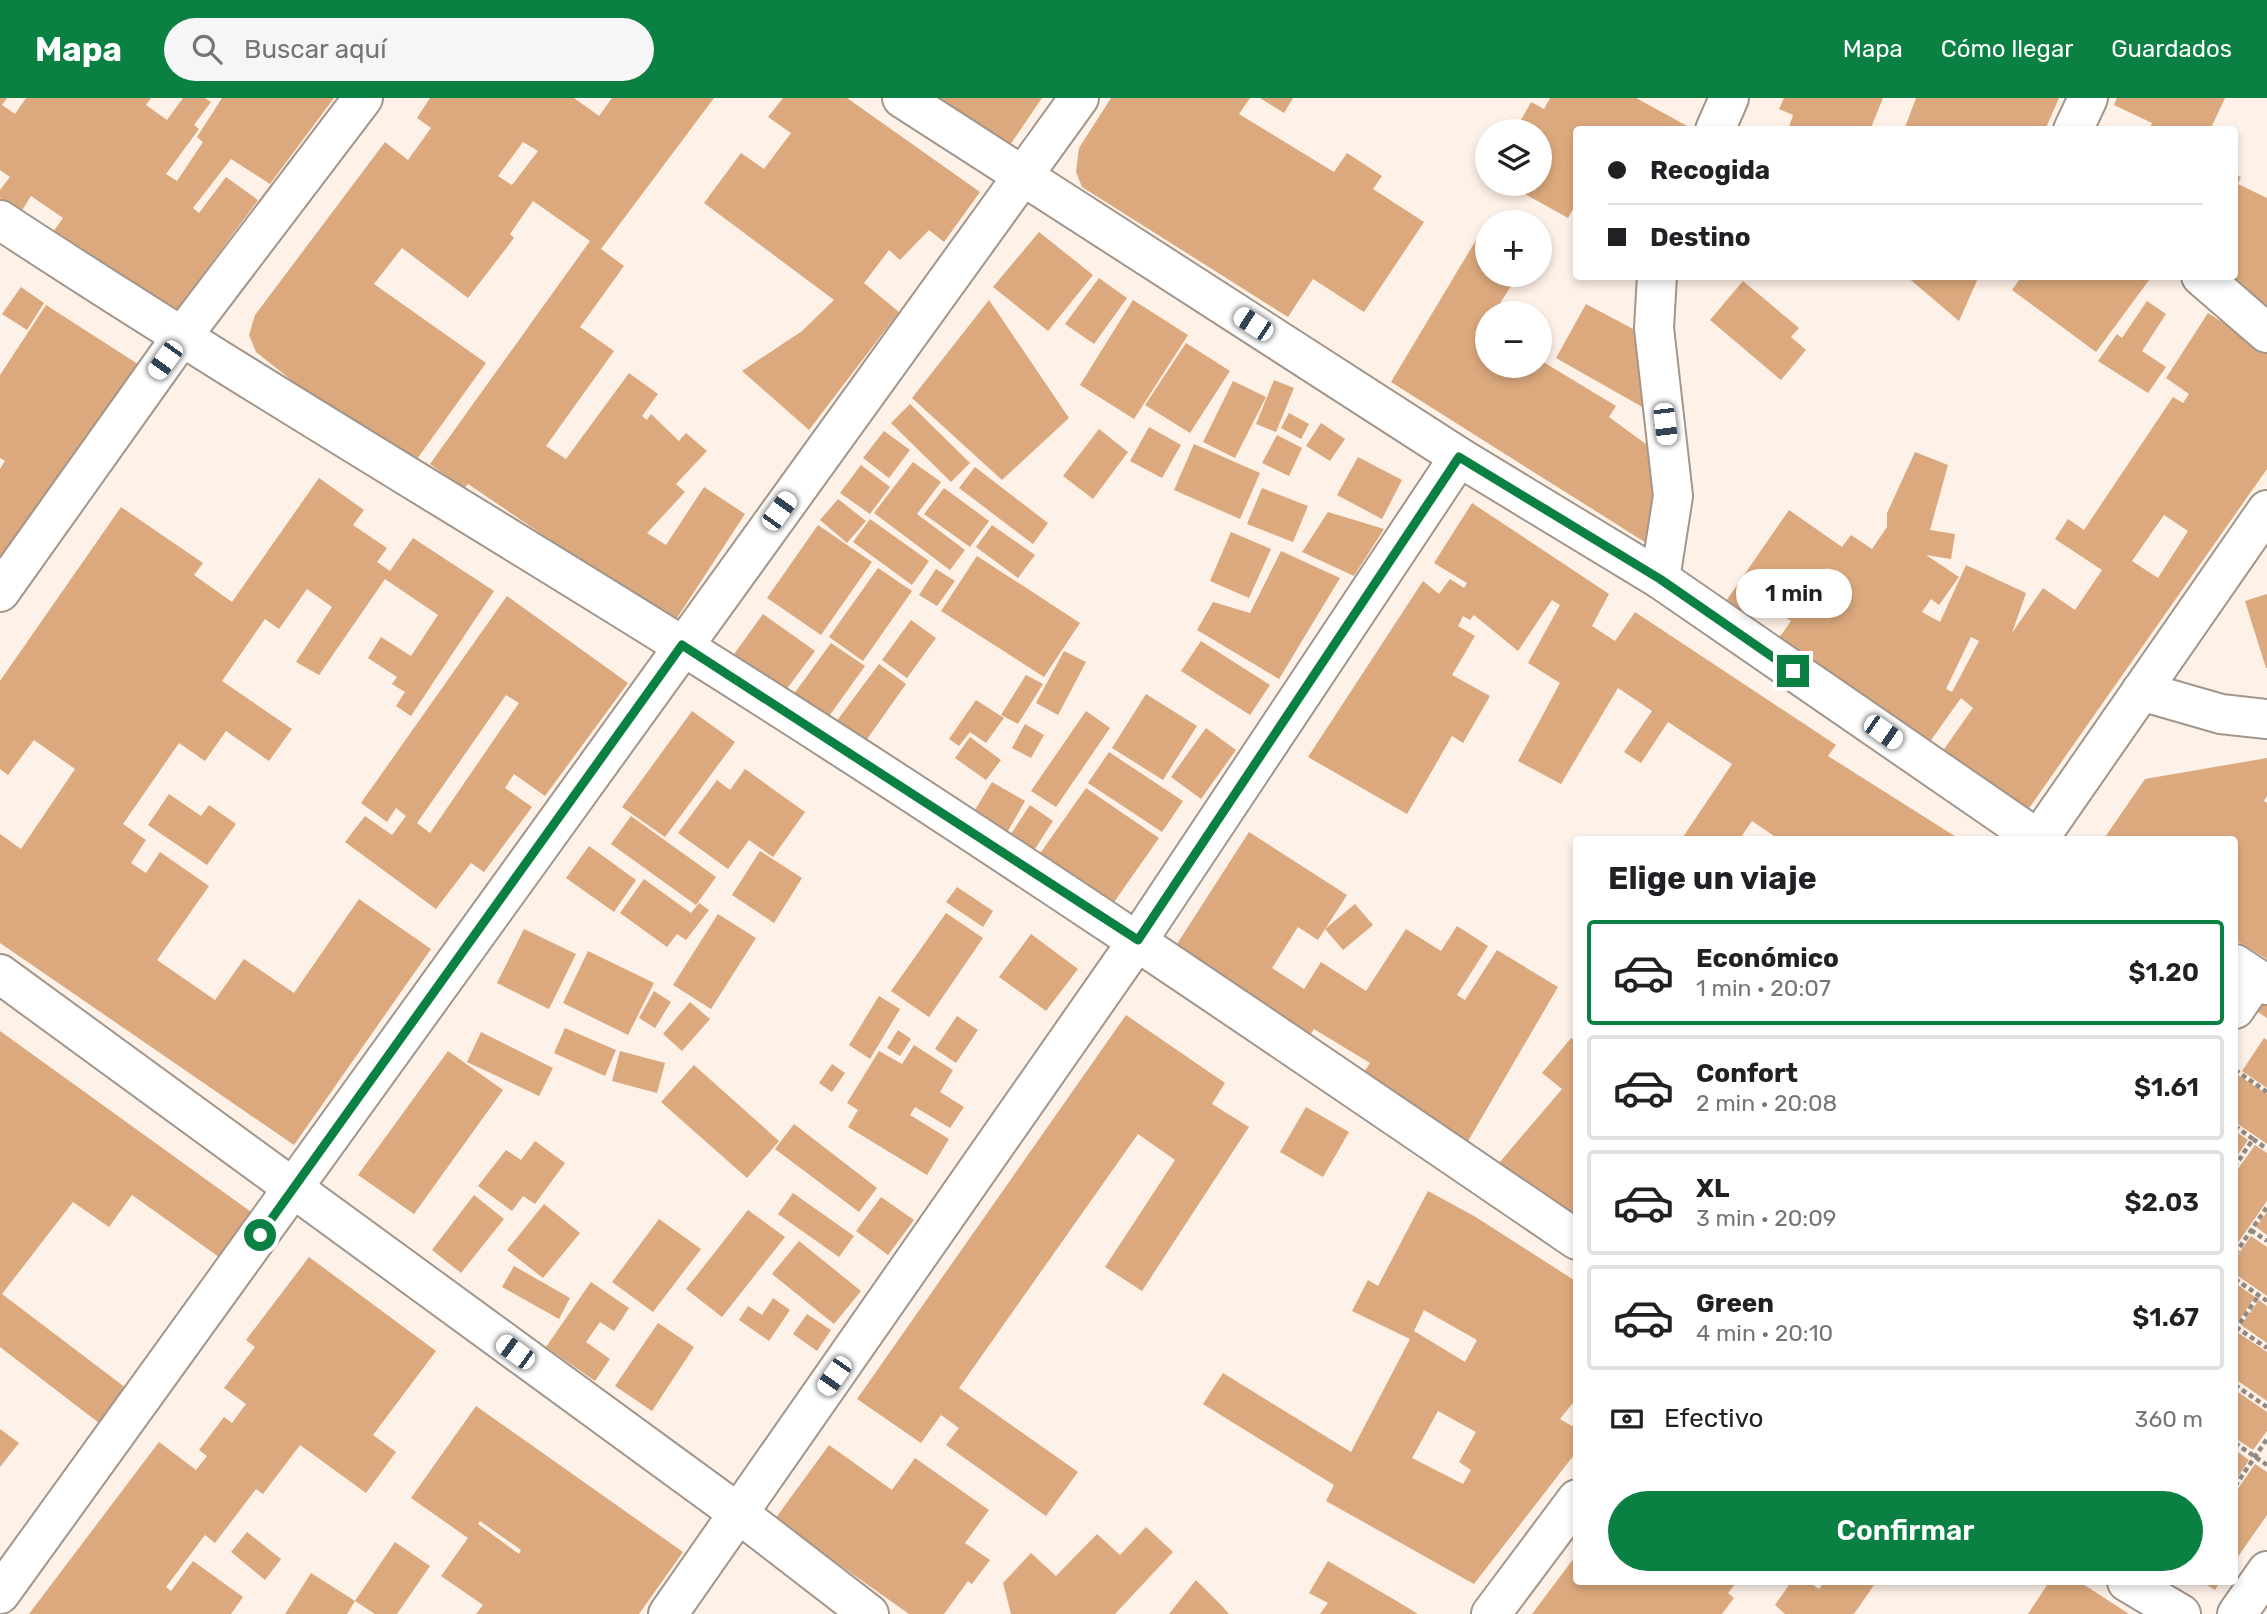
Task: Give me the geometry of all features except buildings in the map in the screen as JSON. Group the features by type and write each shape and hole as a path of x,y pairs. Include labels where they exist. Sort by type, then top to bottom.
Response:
{"street":[{"path":"0,592 180,339 363,98"},
{"path":"902,98 1459,457 1660,579 2033,836"},
{"path":"0,1594 1079,98"},
{"path":"1717,126 1729,98"},
{"path":"2075,126 2088,98"},
{"path":"0,220 180,339 682,645 1138,940 1573,1237"},
{"path":"1657,280 1654,328 1673,496 1672,519 1660,579"},
{"path":"2206,280 2267,332"},
{"path":"668,1614 1138,940 1459,457"},
{"path":"2042,836 2267,510"},
{"path":"2141,691 2221,714 2267,719"},
{"path":"0,974 293,1191 738,1513 869,1614"},
{"path":"2238,1004 2253,976"},
{"path":"1491,1614 1573,1504"},
{"path":"2237,1614 2267,1571"},
{"path":"2132,1585 2181,1614"}],"path":[{"path":"2238,1072 2267,1092"},
{"path":"2238,1128 2267,1149"},
{"path":"2238,1162 2253,1139"},
{"path":"2238,1250 2267,1207"},
{"path":"2251,1230 2267,1241"},
{"path":"2238,1281 2267,1301"},
{"path":"2238,1326 2259,1295"},
{"path":"2238,1330 2267,1348"},
{"path":"2238,1387 2267,1407"},
{"path":"2238,1482 2267,1438"},
{"path":"2238,1445 2267,1465"}],"route":[{"path":"260,1235 682,645 1138,940 1459,457 1660,579 1793,671"}]}
